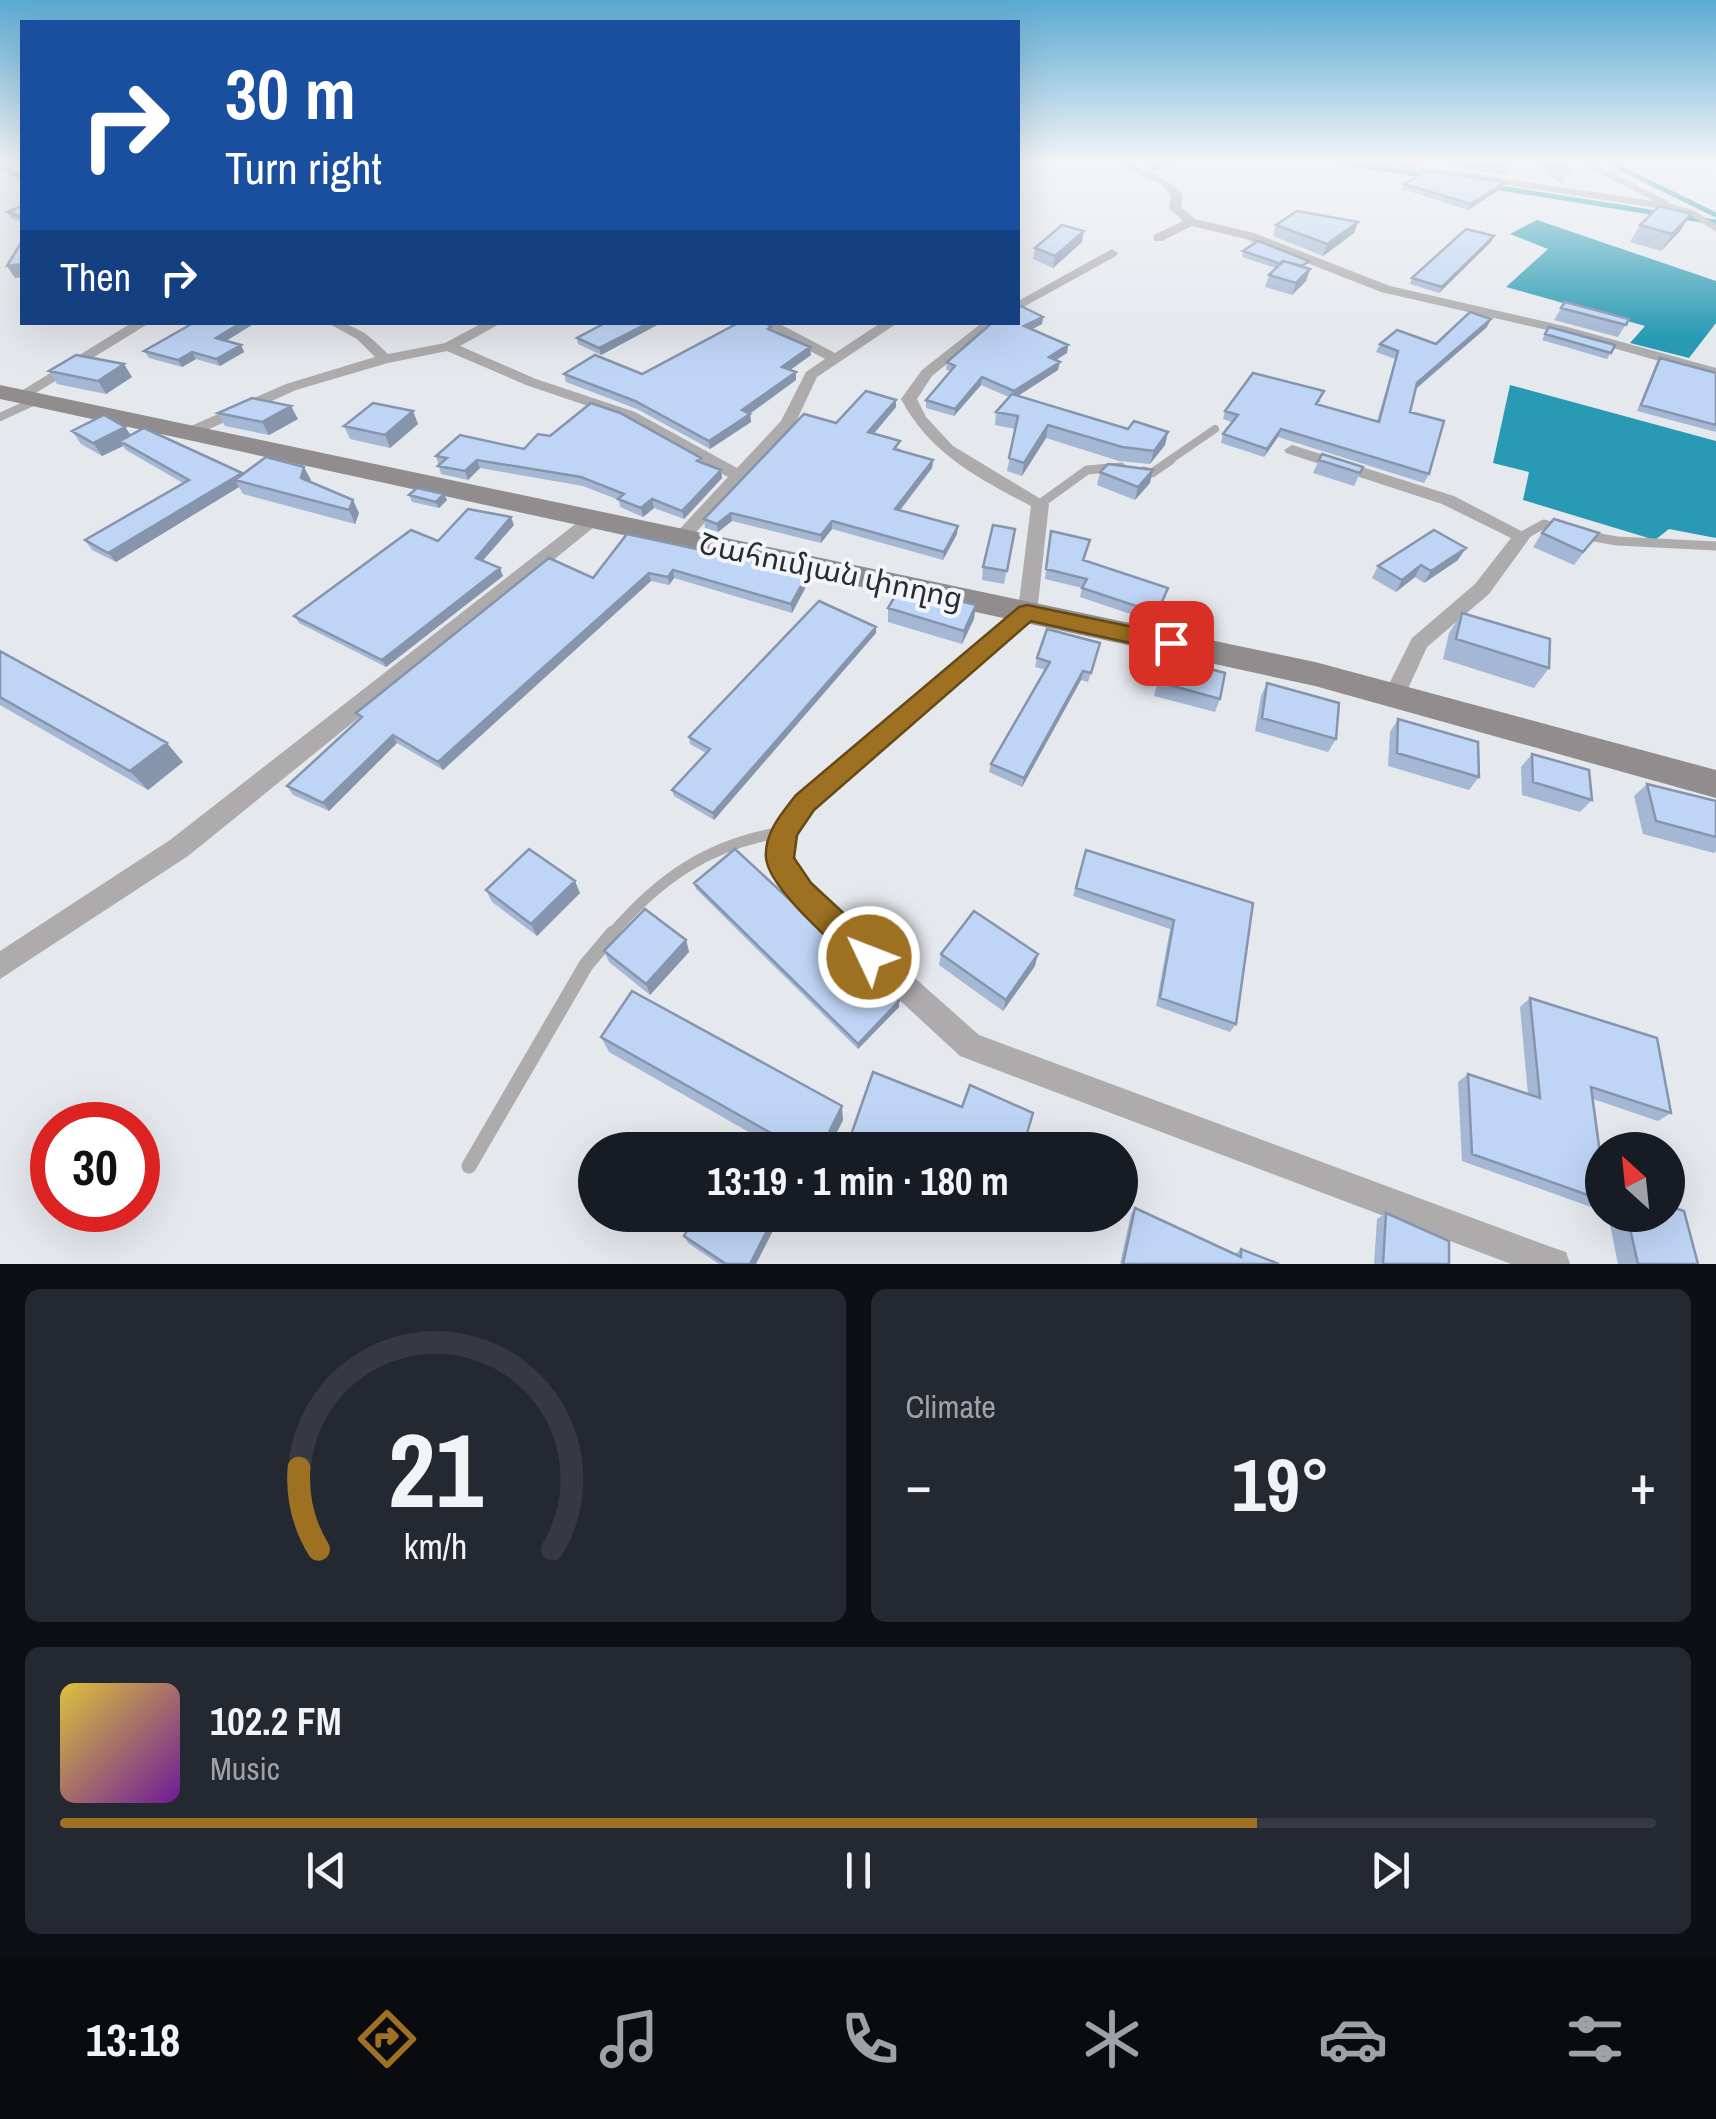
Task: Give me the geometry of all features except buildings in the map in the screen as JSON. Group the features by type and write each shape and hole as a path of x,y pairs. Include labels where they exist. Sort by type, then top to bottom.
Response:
{"main road":[{"name":"Շահումյան փողոց","path":"20,396 1314,674 1716,784"}],"street":[{"path":"1189,220 1250,236 1386,288 1559,329 1716,373"},
{"path":"1158,238 1191,222"},
{"path":"1020,305 1112,253"},
{"path":"20,396 139,325"},
{"path":"339,325 362,336 385,358"},
{"path":"190,432 254,401 385,358 449,346 490,325"},
{"path":"770,325 836,359"},
{"path":"681,538 788,423 812,375 887,325"},
{"path":"988,325 941,361 909,399 919,424 942,449 1040,504 1027,612 805,802 784,832 780,860 800,892 970,1046 1554,1264"},
{"path":"449,346 531,382 629,414 738,476"},
{"path":"1292,450 1448,500 1522,536 1482,589 1419,642 1394,696"},
{"path":"0,966 179,848 593,519"}],"lane":[{"path":"0,418 20,396"},
{"path":"1040,504 1074,476 1104,463 1152,472 1215,429"},
{"path":"1522,536 1544,524 1602,540 1716,546"},
{"path":"469,1166 586,965 623,921 687,864 745,838 784,832"}],"water":[{"path":"1537,220 1716,281 1716,323 1689,358 1630,343 1645,326 1506,287 1548,249 1510,234"},
{"path":"1510,385 1716,441 1716,538 1669,529 1655,540 1523,500 1529,472 1493,463"}],"waterway":[{"path":"1702,220 1716,222"}],"route":[{"path":"869,957 800,892 780,860 784,832 805,802 1027,612 1171,643"}]}
